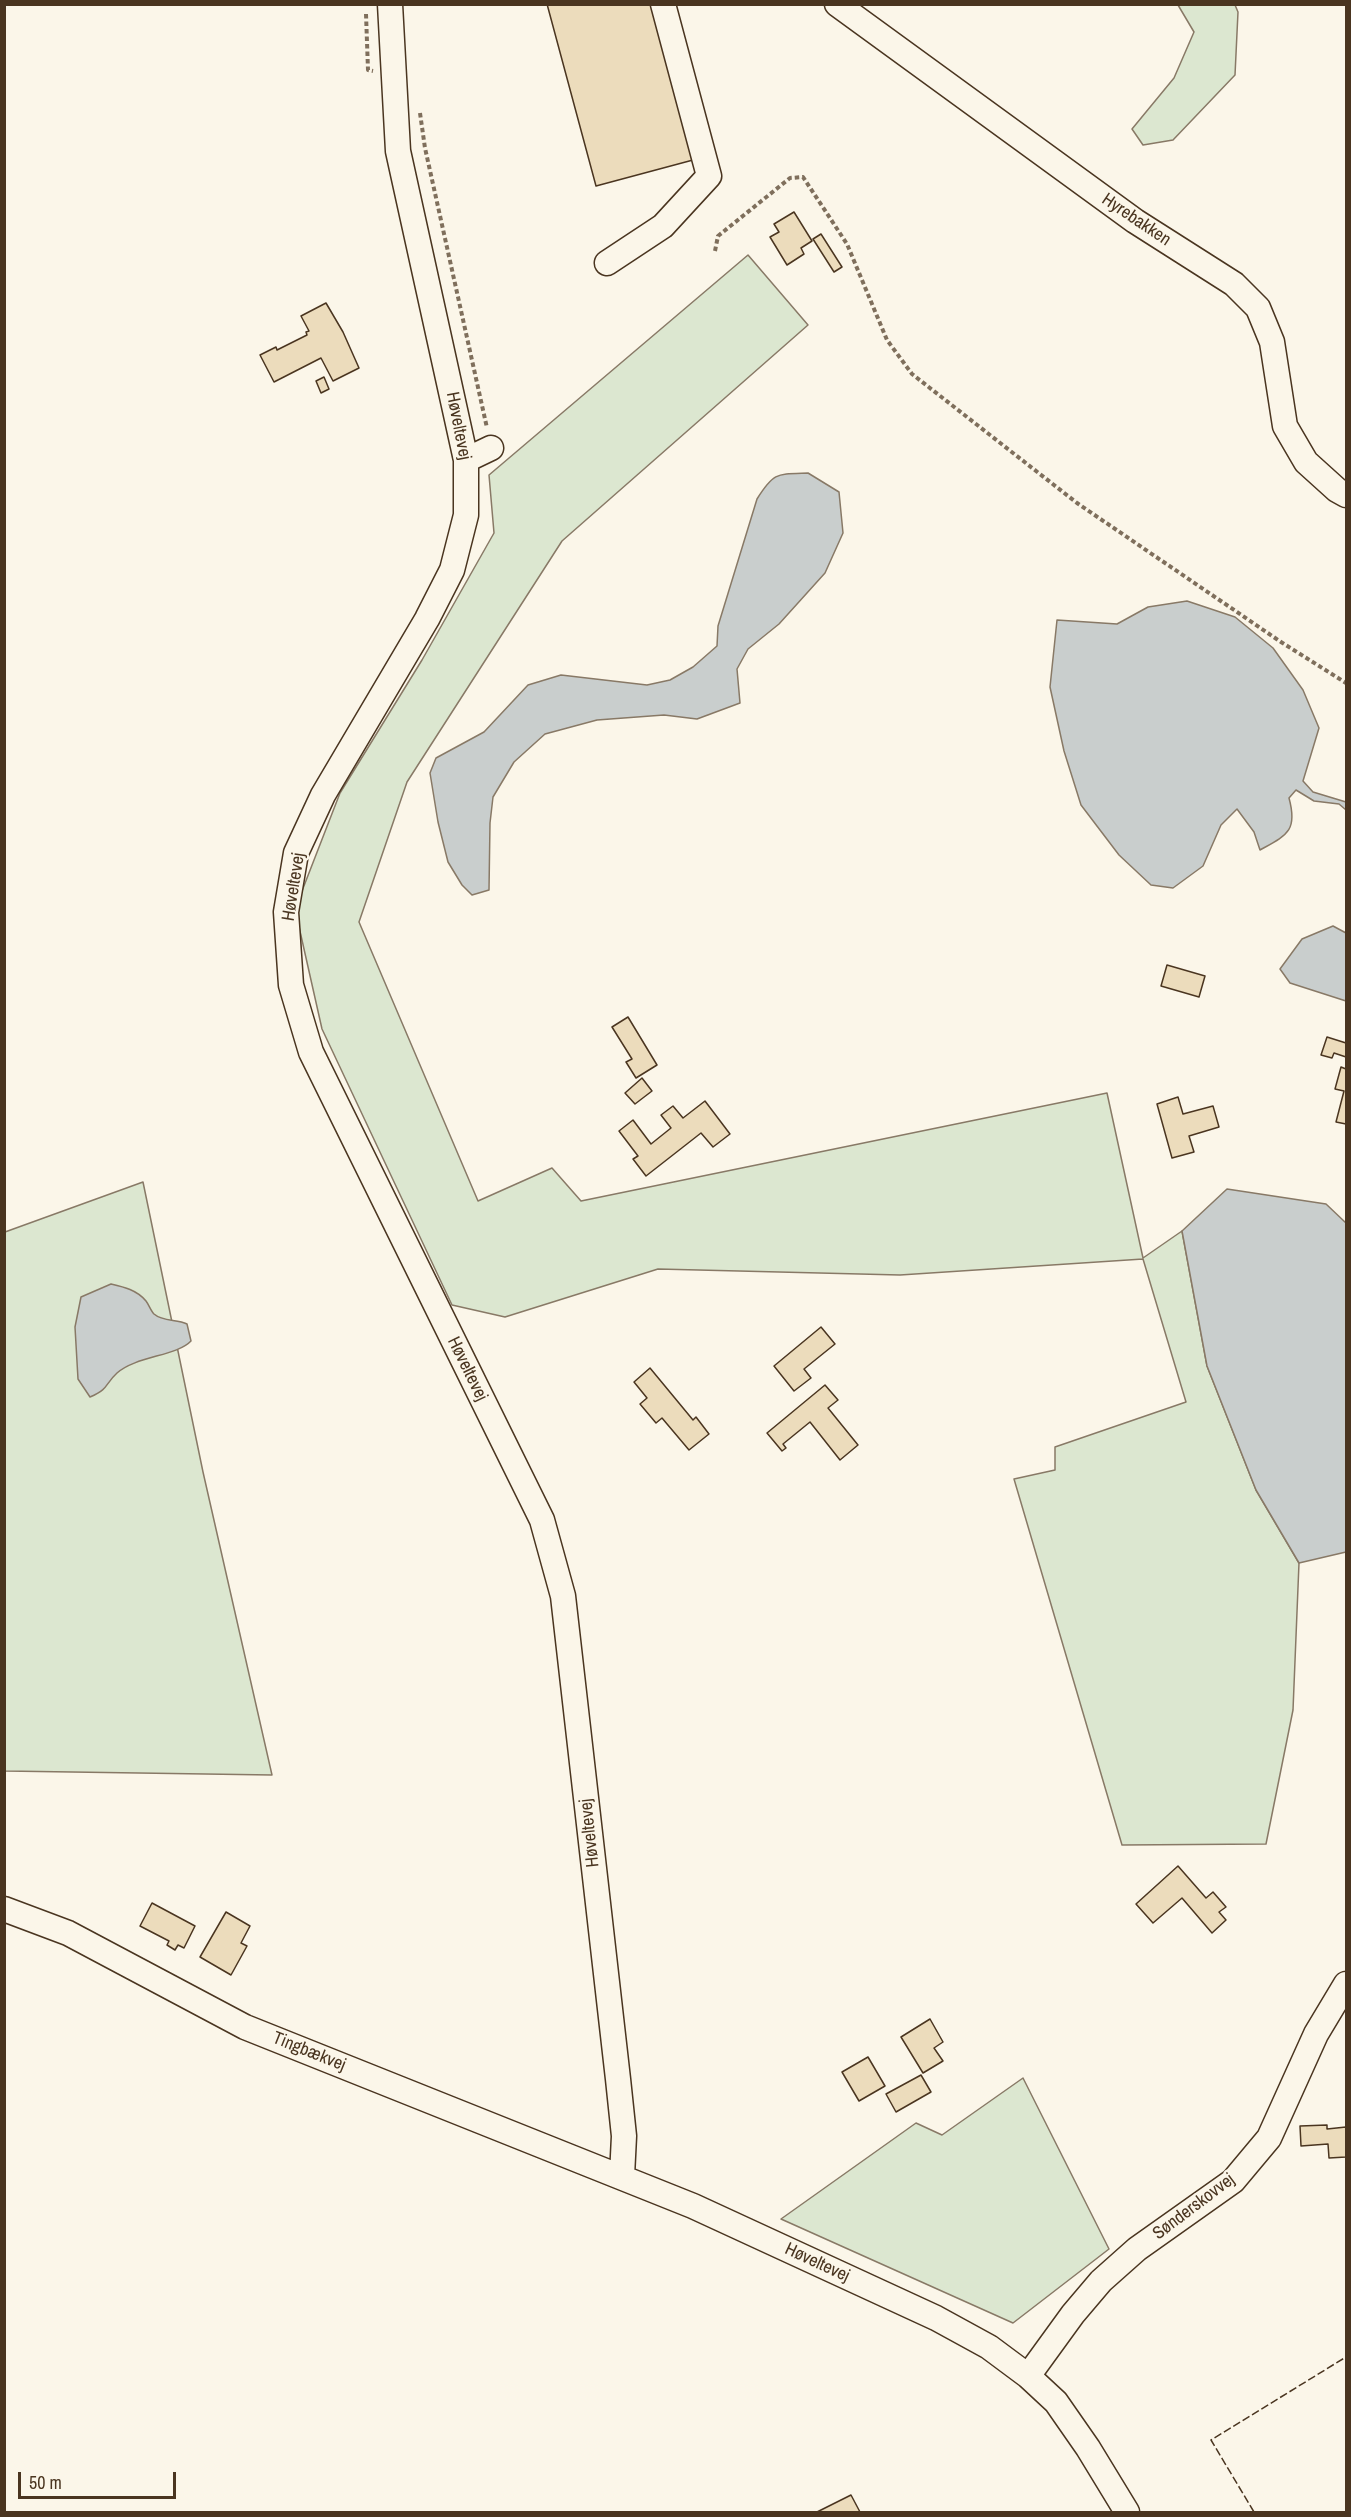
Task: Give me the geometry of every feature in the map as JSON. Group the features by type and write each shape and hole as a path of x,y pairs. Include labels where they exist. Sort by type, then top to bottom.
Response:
{"street":[{"name":"Høveltevej","path":"390,4 398,151 466,460 466,515 452,570 398,671 323,795 296,853 286,912 291,985 311,1052 542,1520 554,1559 563,1596 618,2079 624,2136 622,2176 693,2206 936,2318 989,2347 1028,2376 1056,2402 1088,2448 1127,2512"},
{"path":"606,263 663,226 709,176 663,4"},
{"name":"Hyrebakken","path":"837,4 1135,221 1234,284 1258,308 1272,342 1285,426 1306,462 1337,490 1347,495"},
{"path":"466,460 491,448"},
{"name":"Tingbækvej","path":"4,1909 68,1933 245,2027 622,2176"},
{"name":"Sønderskovvej","path":"1028,2376 1073,2314 1101,2281 1137,2249 1233,2181 1269,2138 1316,2034 1347,1984"}],"path":[{"path":"715,251 718,236 790,178 803,177 847,244 886,340 912,374 1077,503 1281,642 1347,683"}],"green space":[{"path":"1178,5 1235,5 1238,12 1235,75 1173,140 1143,145 1132,129 1174,78 1194,32"},
{"path":"748,255 808,325 562,541 407,782 359,922 478,1201 552,1168 581,1201 1107,1093 1143,1258 1182,1231 1207,1366 1256,1490 1299,1563 1293,1710 1266,1844 1122,1845 1014,1479 1055,1470 1055,1447 1186,1402 1143,1259 900,1275 658,1269 505,1317 452,1305 322,1029 295,909 340,793 422,660 494,533 489,475"},
{"path":"143,1182 203,1472 272,1775 5,1771 5,1232"},
{"path":"1023,2078 1109,2249 1013,2323 781,2219 916,2123 942,2135"}],"shaded area":[{"path":"808,473 839,492 843,533 825,573 779,624 748,649 737,669 740,703 697,719 664,715 597,720 545,734 514,762 493,797 490,823 489,890 472,895 462,885 448,862 438,822 430,773 436,758 484,732 528,685 561,675 647,685 670,680 693,667 717,646 718,626 757,499 772,479 777,476"},
{"path":"1187,601 1235,617 1273,648 1303,690 1319,728 1303,781 1313,792 1346,802 1346,810 1339,804 1314,801 1296,790 1289,798 1292,818 1288,831 1260,850 1254,832 1237,809 1221,825 1203,866 1173,888 1151,885 1119,855 1081,805 1064,751 1050,687 1057,620 1117,624 1148,607"},
{"path":"1333,926 1346,933 1346,1001 1290,983 1280,969 1302,939"},
{"path":"1227,1189 1326,1204 1346,1223 1346,1552 1299,1563 1256,1490 1207,1366 1182,1231"},
{"path":"111,1284 139,1294 158,1317 187,1324 191,1341 176,1350 125,1367 104,1389 90,1397 78,1379 75,1327 81,1297"}],"building":[{"path":"547,4 651,4 693,160 596,186"},
{"path":"794,212 812,241 801,248 804,254 787,265 770,237 779,232 774,224"},
{"path":"821,234 842,267 834,272 813,239"},
{"path":"326,303 343,332 359,368 333,381 321,358 274,382 260,355 276,347 277,350 307,335 306,332 309,331 301,316"},
{"path":"324,377 329,389 321,393 316,381"},
{"path":"1167,965 1205,976 1199,997 1161,986"},
{"path":"628,1017 657,1065 636,1078 626,1062 632,1059 612,1027"},
{"path":"1327,1037 1346,1043 1346,1057 1334,1053 1332,1058 1321,1055"},
{"path":"1341,1067 1346,1069 1346,1124 1336,1122 1344,1091 1335,1089"},
{"path":"642,1078 652,1091 635,1104 625,1093"},
{"path":"1178,1097 1183,1114 1213,1106 1219,1127 1189,1136 1194,1152 1172,1158 1157,1104"},
{"path":"705,1101 730,1134 713,1147 701,1133 646,1176 633,1159 638,1156 619,1131 633,1120 651,1144 671,1128 661,1115 673,1106 683,1118"},
{"path":"821,1327 835,1344 804,1369 811,1378 794,1391 774,1366"},
{"path":"650,1368 693,1420 696,1417 709,1434 689,1450 662,1418 656,1423 640,1404 647,1398 634,1382"},
{"path":"825,1385 838,1400 828,1408 858,1445 840,1460 810,1422 783,1444 786,1448 782,1451 767,1433"},
{"path":"1178,1866 1206,1898 1213,1892 1226,1907 1219,1912 1226,1920 1212,1933 1182,1898 1153,1923 1136,1904"},
{"path":"152,1903 195,1926 184,1948 178,1945 175,1950 167,1945 169,1941 140,1926"},
{"path":"226,1912 250,1926 241,1943 247,1946 231,1975 200,1957"},
{"path":"930,2019 943,2042 934,2048 943,2061 923,2073 901,2037"},
{"path":"868,2057 885,2086 859,2101 842,2072"},
{"path":"921,2075 931,2092 896,2112 886,2094"},
{"path":"1327,2125 1327,2129 1346,2127 1346,2157 1329,2158 1328,2144 1301,2146 1300,2126"},
{"path":"851,2495 860,2512 817,2512"}],"fence":[{"path":"1254,2512 1211,2440 1346,2357"}]}
